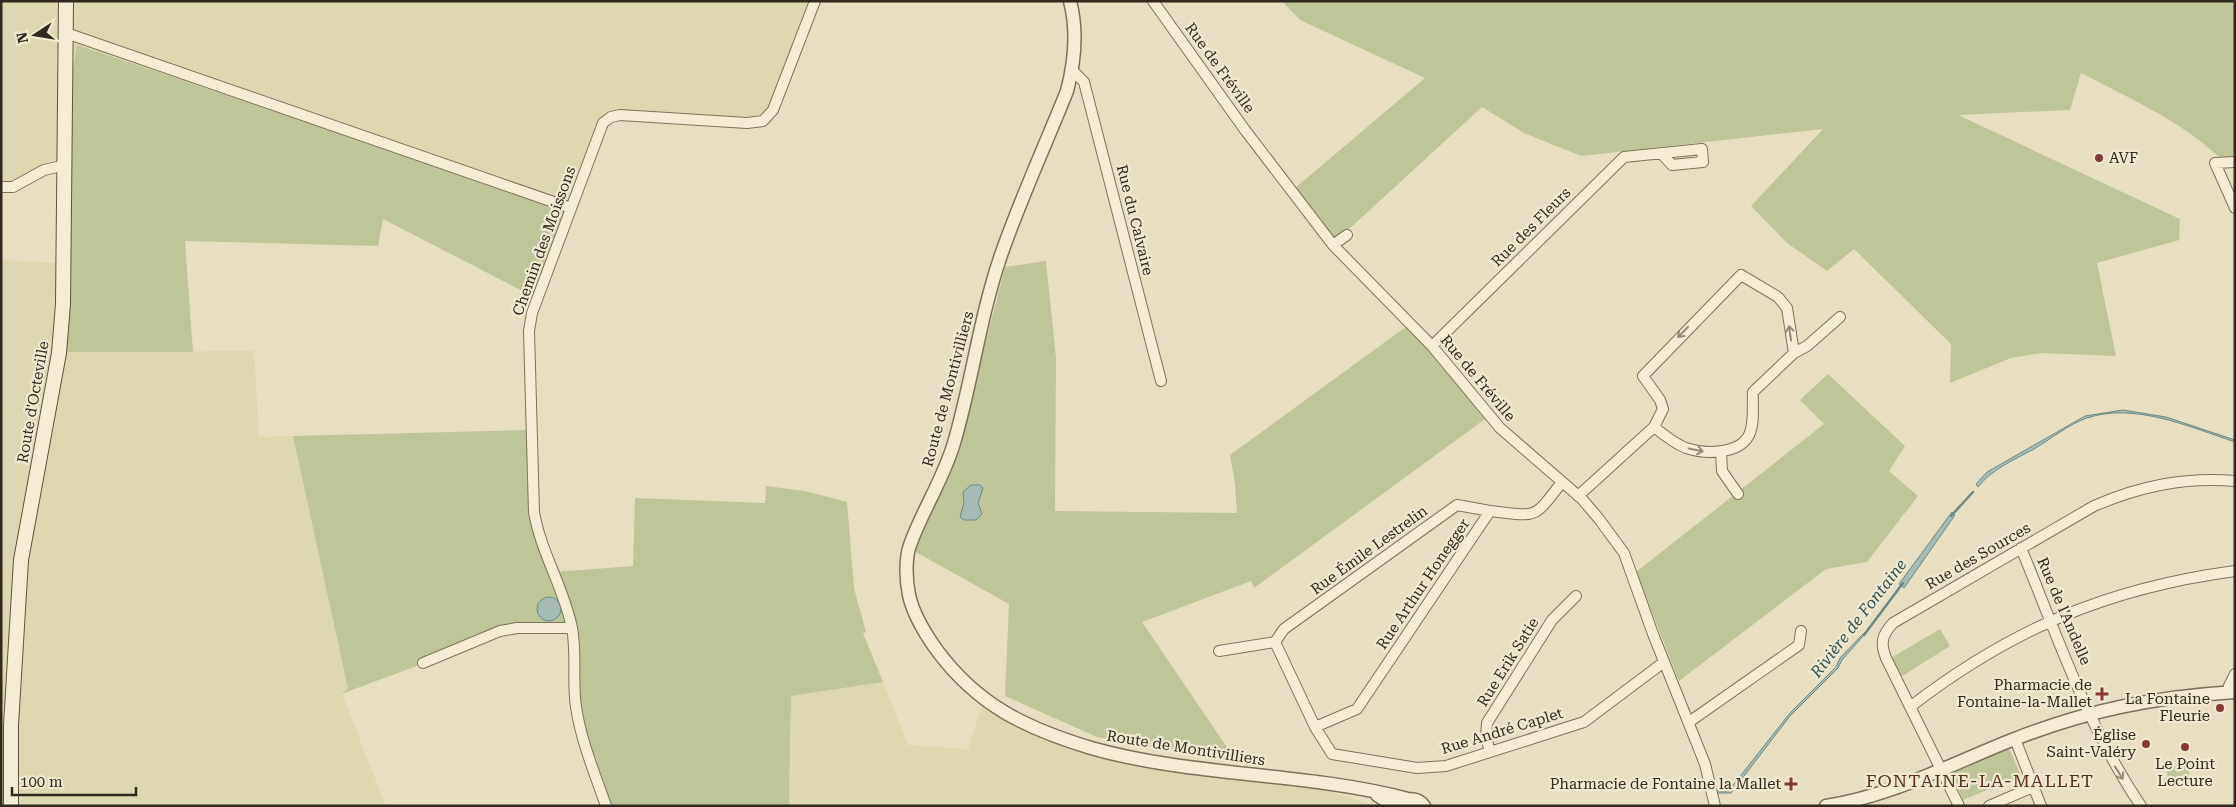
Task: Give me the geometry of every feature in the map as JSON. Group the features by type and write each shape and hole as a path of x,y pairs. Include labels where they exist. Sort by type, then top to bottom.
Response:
{"main road":[{"name":"Route d'Octeville","path":"11,806 11,725 21,560 59,353 63,304 66,165 66,1"}],"street":[{"name":"Chemin des Moissons","path":"606,806 576,707 575,650 572,628 562,593 536,528 529,331 532,313 603,122 611,117 620,115 747,123 763,120 773,110 815,1"},
{"name":"Route de Montivilliers","path":"1070,1 1075,44 1067,91 1000,257 953,444 937,489 909,547 907,570 909,594 917,618 942,657 970,689 1007,714 1059,737 1137,759 1367,791 1404,802 1419,800 1425,806"},
{"name":"Rue de Fréville","path":"1152,1 1245,130 1333,245 1432,346 1486,415 1519,447 1578,496 1600,519 1624,553 1664,662 1705,764 1715,806"},
{"path":"66,33 571,208"},
{"name":"Rue du Calvaire","path":"1072,70 1084,82 1161,381"},
{"name":"Rue des Fleurs","path":"1432,346 1624,157 1661,153"},
{"path":"2235,162 2215,162 2235,208"},
{"path":"1,187 13,187 44,170 66,165"},
{"path":"1333,245 1347,235"},
{"path":"1578,496 1654,427 1663,409 1660,400 1642,376 1741,275 1778,297 1787,308 1794,353"},
{"path":"1654,427 1684,448 1703,452 1721,452 1737,446 1749,436 1752,423 1752,392 1794,353 1808,346 1840,317"},
{"path":"1721,452 1722,471 1738,494"},
{"name":"Rue des Sources","path":"1959,806 1882,647 1882,638 1886,630 1893,623 2021,548 2094,506 2121,494 2154,485 2187,480 2235,481"},
{"name":"Rue Arthur Honegger","path":"1315,727 1357,709 1490,511 1530,515 1540,510 1562,482"},
{"name":"Rue Émile Lestrelin","path":"1275,642 1284,629 1457,505 1490,511"},
{"name":"Rue de l'Andelle","path":"2021,548 2090,714 2117,770 2141,806"},
{"path":"1910,707 1977,659 2051,620 2127,592 2185,578 2235,571"},
{"name":"Rue Erik Satie","path":"1490,752 1486,737 1487,724 1552,620 1576,596"},
{"path":"423,663 500,631 517,628 572,628"},
{"path":"1689,722 1799,645 1801,631"},
{"path":"1219,651 1275,642"},
{"name":"Rue André Caplet","path":"1275,642 1315,727 1332,754 1416,768 1446,766 1584,722 1664,662"},
{"path":"1826,806 1885,792 2015,739 2090,714 2152,699 2232,692 2229,686 2235,674"},
{"path":"2015,739 2041,806"},
{"path":"1988,806 2033,787"},
{"name":"Route de Montivilliers","path":"1367,791 1394,806"}],"shaded area":[{"path":"1,1 821,1 776,109 764,123 617,118 605,125 573,212 77,46 59,158 1,185"},
{"path":"1,260 62,263 57,352 254,351 259,437 293,436 348,690 342,694 386,806 1,806"},
{"path":"883,682 908,745 968,749 982,705 1025,731 1091,757 1321,789 1376,806 789,806 791,696"}],"green space":[{"path":"1282,1 2235,1 2235,158 2219,157 2171,121 2081,73 2070,110 1958,115 2180,219 2179,240 2097,263 2116,356 2042,353 2011,358 1950,383 1951,344 1854,249 1827,271 1787,243 1751,206 1823,129 1581,156 1524,133 1482,107 1335,242 1294,189 1425,78 1300,20"},
{"path":"77,45 573,212 538,299 383,219 378,246 185,241 193,352 57,352 59,158"},
{"path":"1046,261 1056,358 1055,511 1237,513 1230,455 1407,326 1432,353 1485,419 1254,588 1251,581 1142,622 1237,762 1097,737 1005,696 1009,604 914,551 916,538 958,451 1005,267"},
{"path":"1828,374 1905,446 1889,471 1918,496 1867,562 1826,569 1679,681 1636,572 1824,424 1800,400"},
{"path":"528,430 536,517 555,572 633,566 635,498 765,503 766,486 805,491 847,502 854,588 866,632 863,633 883,682 791,696 789,806 604,806 584,747 568,630 514,630 341,694 348,689 293,436"},
{"path":"1940,629 1950,646 1901,677 1891,658"},
{"path":"2004,749 2010,750 2021,776 1963,800 1952,774 1955,770"},
{"path":"2189,765 2189,776 2169,787 2166,767"}],"water":[{"path":"2123,410 2166,417 2235,440 2235,442 2162,418 2124,413 2105,414 2087,418 2074,424 1997,470 1978,487 1976,484 1987,472 2085,416"},
{"path":"971,485 980,485 983,488 978,503 982,514 976,520 964,520 960,517 964,503 963,492"},
{"path":"1952,512 1955,515 1904,588 1899,584"},
{"path":"549,597 558,600 561,609 558,618 549,621 540,618 537,609 540,600"},
{"path":"1865,632 1842,660 1838,668 1790,716 1731,793 1715,793 1714,790 1725,792 1730,789 1790,713 1836,667 1840,658"}],"waterway":[{"name":"Rivière de Fontaine","path":"1951,516 1973,492"},
{"name":"Rivière de Fontaine","path":"1864,635 1903,583"}],"place":[{"name":"AVF","path":"2099,158"},
{"name":"Pharmacie de Fontaine-la-Mallet","path":"2102,694"},
{"name":"La Fontaine Fleurie","path":"2220,708"},
{"name":"Église Saint-Valéry","path":"2146,744"},
{"name":"Le Point Lecture","path":"2185,747"},
{"name":"Pharmacie de Fontaine la Mallet","path":"1791,784"}],"district":[{"name":"FONTAINE-LA-MALLET","path":"1980,781"}]}
